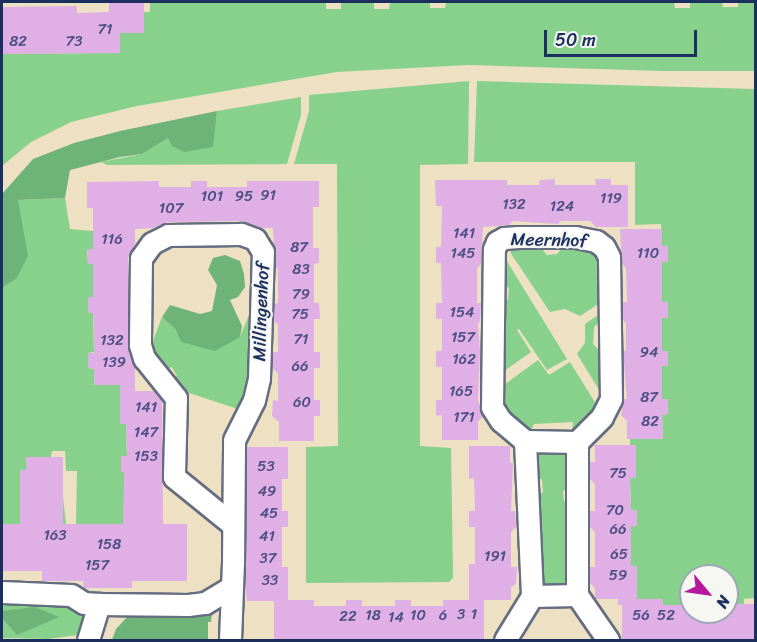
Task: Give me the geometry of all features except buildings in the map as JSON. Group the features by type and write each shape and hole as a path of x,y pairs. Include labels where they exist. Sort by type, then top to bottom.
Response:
{"street":[{"name":"Millingenhof","path":"230,640 230,588 233,525 234,440 255,399 259,378 263,252 255,238 241,234 168,235 152,243 141,258 140,345 144,358 176,398 174,477 233,525"},
{"name":"Meernhof","path":"525,441 501,421 492,407 494,249 497,242 504,238 575,237 596,241 604,247 609,258 611,399 602,417 577,442"},
{"path":"506,640 532,596 525,441 577,442 577,595 608,640"},
{"path":"2,592 71,595 84,603 99,604 204,603 230,588"},
{"path":"532,596 577,595"},
{"path":"88,640 99,604"}],"green space":[{"path":"150,2 309,2 326,3 326,9 341,9 341,3 374,3 374,9 389,9 390,3 430,3 430,8 445,8 446,3 463,2 674,2 675,8 690,8 690,2 722,2 723,7 738,7 738,2 755,2 755,71 663,71 468,65 337,72 137,106 71,122 31,142 2,166 2,54 119,53 120,33 144,32 144,12 150,12"},
{"path":"469,81 468,164 420,165 420,446 451,448 453,578 449,582 306,583 306,447 338,446 337,164 294,164 309,111 309,95"},
{"path":"477,81 755,89 755,598 744,599 744,604 739,604 739,564 679,564 679,605 663,605 662,599 651,599 639,605 631,594 631,526 637,526 631,510 630,478 636,477 636,462 630,462 630,439 663,439 662,415 668,414 668,399 662,399 662,366 668,366 668,351 662,351 662,318 668,302 662,302 661,224 635,225 635,162 474,162"},
{"path":"301,97 301,115 287,164 107,165 101,162 142,154 168,138 212,147 217,111"},
{"path":"217,111 213,147 184,152 172,146 168,138 142,154 120,157 70,170 65,198 18,200 28,256 16,279 2,288 2,194 33,159 74,143 120,131"},
{"path":"65,198 70,229 93,231 93,249 87,249 88,264 93,264 93,297 88,297 88,312 93,313 94,352 88,353 88,368 94,369 94,385 120,385 126,424 127,456 121,457 121,472 126,472 124,524 76,524 77,471 66,471 65,451 52,451 51,457 26,458 26,470 20,471 20,497 63,497 66,524 2,524 2,288 16,279 18,200"},
{"path":"538,244 547,255 557,254 566,244 594,251 599,258 606,299 580,316 565,309 550,312 510,252 520,245"},
{"path":"225,255 240,261 244,274 245,287 238,297 230,300 242,326 240,337 215,351 181,342 176,330 162,317 170,305 200,314 212,311 217,285 208,270 213,258"},
{"path":"505,258 567,359 547,370 519,329 517,330 531,352 504,371 500,370 499,309 508,299 509,289 499,276 500,266"},
{"path":"258,293 257,359 241,410 180,390 172,378 177,376 172,367 165,370 151,346 162,317 176,330 240,337"},
{"path":"604,311 604,317 594,327 593,344 604,355 604,398 577,354 585,343 585,324"},
{"path":"538,360 549,375 570,362 599,409 572,432 573,422 534,424 531,431 514,419 499,396 501,387"},
{"path":"544,448 568,450 573,478 563,492 564,501 573,509 570,581 563,587 545,588 537,582 532,502 543,492 542,480 532,470 537,453"},
{"path":"2,596 55,598 83,612 83,624 78,635 48,639 2,638"},
{"path":"35,607 59,617 17,635 2,618 2,611"},
{"path":"212,613 211,622 208,622 208,639 112,640 116,629 130,614"}]}
